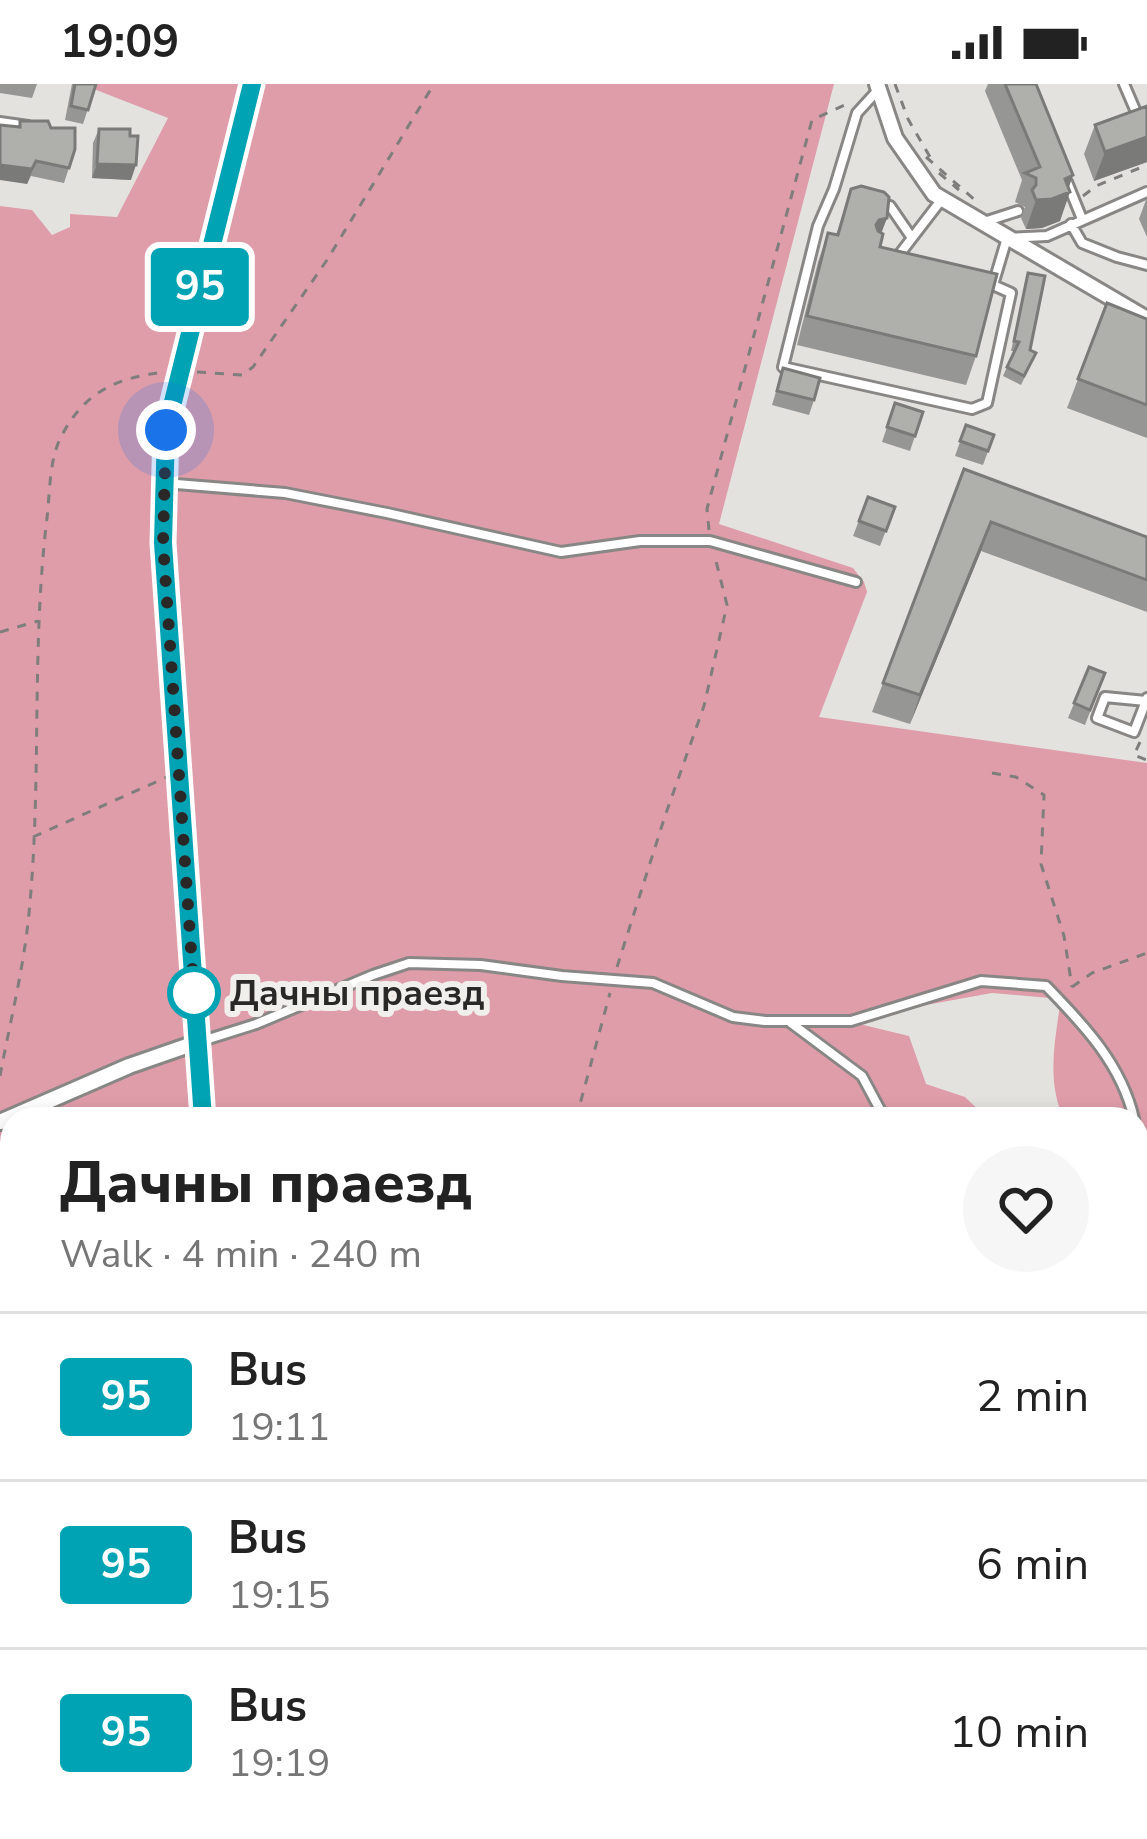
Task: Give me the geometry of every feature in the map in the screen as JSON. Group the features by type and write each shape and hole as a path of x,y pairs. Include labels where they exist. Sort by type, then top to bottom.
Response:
{"street":[{"path":"202,1107 163,543 163,483 166,430 179,370 252,84"},
{"path":"878,87 895,139 942,200 982,215 1007,238 1147,319"},
{"path":"35,1107 198,1042"}],"lane":[{"path":"1124,84 1136,112"},
{"path":"878,87 857,113 818,226 783,367 972,409 987,404 1011,292 993,285 1007,238 1047,236 1147,192"},
{"path":"0,122 31,127"},
{"path":"1060,163 1082,219"},
{"path":"834,189 853,195"},
{"path":"887,256 899,256 942,200"},
{"path":"872,201 890,206 912,238"},
{"path":"982,215 1018,211"},
{"path":"1071,224 1082,243 1147,265"},
{"path":"163,483 285,493 561,552 640,541 710,541 856,582"},
{"path":"1105,697 1146,700 1134,732 1097,718 1105,697"},
{"path":"198,1042 409,963 481,964 652,983 734,1018 789,1022 851,1021 981,981 1046,986 1088,1028 1128,1093 1131,1107"},
{"path":"789,1022 862,1076 879,1107"}],"path":[{"path":"0,1076 29,915 40,568 60,439 85,404 106,386 179,370 242,375 254,367 327,260 434,84"},
{"path":"895,84 908,118 931,155 928,163 982,215"},
{"path":"579,1107 614,979 704,706 727,605 706,509 812,120 878,87"},
{"path":"1076,202 1096,187 1147,165"},
{"path":"0,632 40,621"},
{"path":"1141,740 1134,755 1147,760"},
{"path":"33,837 179,771"},
{"path":"992,772 1016,777 1044,795 1041,864 1064,935 1072,987"},
{"path":"1046,986 1072,987 1092,973 1147,953"}],"shaded area":[{"path":"81,84 834,84 719,524 853,568 864,582 867,592 819,717 1147,763 1147,1107 1059,1107 1054,1075 1061,999 992,993 843,1020 909,1036 926,1084 965,1097 975,1107 0,1107 0,206 32,210 52,235 70,227 70,214 117,217 168,118"}],"building":[{"path":"75,84 96,84 88,110 71,106"},
{"path":"1005,84 1036,84 1073,175 1065,179 1070,192 1036,200 1032,190 1036,178 1025,173 1040,167"},
{"path":"1147,106 1147,137 1105,152 1095,125"},
{"path":"20,121 75,128 69,168 36,161 32,169 0,165 0,125 20,127"},
{"path":"99,129 130,129 130,136 138,136 136,165 97,164"},
{"path":"861,186 889,197 887,218 876,225 883,234 880,247 997,274 976,356 807,316 828,233 838,235 851,189"},
{"path":"1028,273 1045,276 1030,350 1036,353 1024,376 1007,367 1019,342 1014,341"},
{"path":"1107,303 1147,319 1147,405 1078,379"},
{"path":"783,368 820,378 814,400 777,391"},
{"path":"895,403 923,412 915,436 887,427"},
{"path":"966,425 994,435 988,451 960,441"},
{"path":"964,469 1147,537 1147,580 991,522 920,695 883,683"},
{"path":"868,497 895,507 886,531 859,521"},
{"path":"1089,667 1105,673 1090,710 1074,703"}],"bus line":[{"name":"95","path":"202,1107 163,543 163,483 166,430 252,84"}],"place":[{"name":"Дачны праезд","path":"194,993"}],"route":[{"path":"166,430 163,543 194,993"}]}
